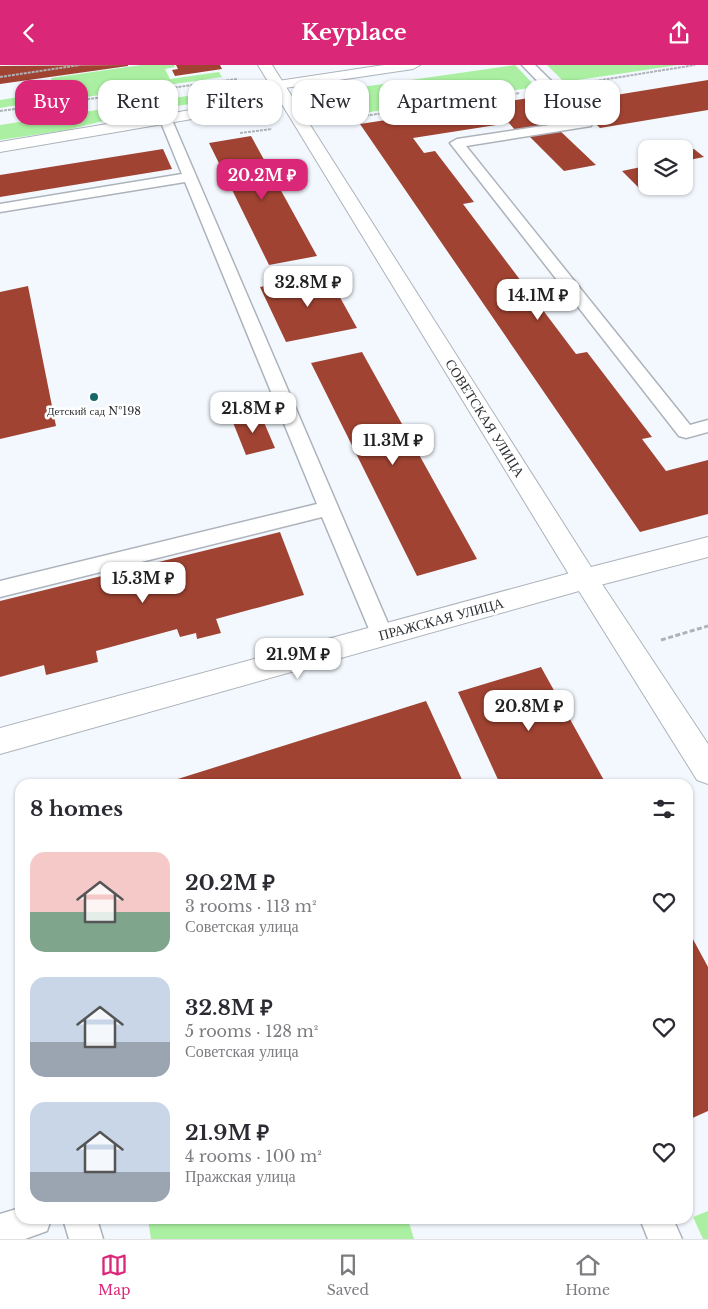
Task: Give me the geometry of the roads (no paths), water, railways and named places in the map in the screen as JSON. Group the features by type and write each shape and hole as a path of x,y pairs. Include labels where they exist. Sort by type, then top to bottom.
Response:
{"street":[{"name":"СОВЕТСКАЯ УЛИЦА","path":"264,65 274,80"},
{"path":"282,92 408,65"},
{"name":"СОВЕТСКАЯ УЛИЦА","path":"282,92 585,579 708,770"},
{"path":"0,147 135,125"},
{"name":"ПРАЖСКАЯ УЛИЦА","path":"0,741 585,579 708,547"}],"lane":[{"path":"528,65 586,123 457,143 686,432 708,426"},
{"path":"168,125 382,635"},
{"path":"0,208 190,177"},
{"path":"0,589 329,508"},
{"path":"0,1231 20,1224"},
{"path":"83,1224 86,1239"},
{"path":"658,1224 665,1239"}],"place":[{"name":"Детский сад №198","path":"94,397"}]}
